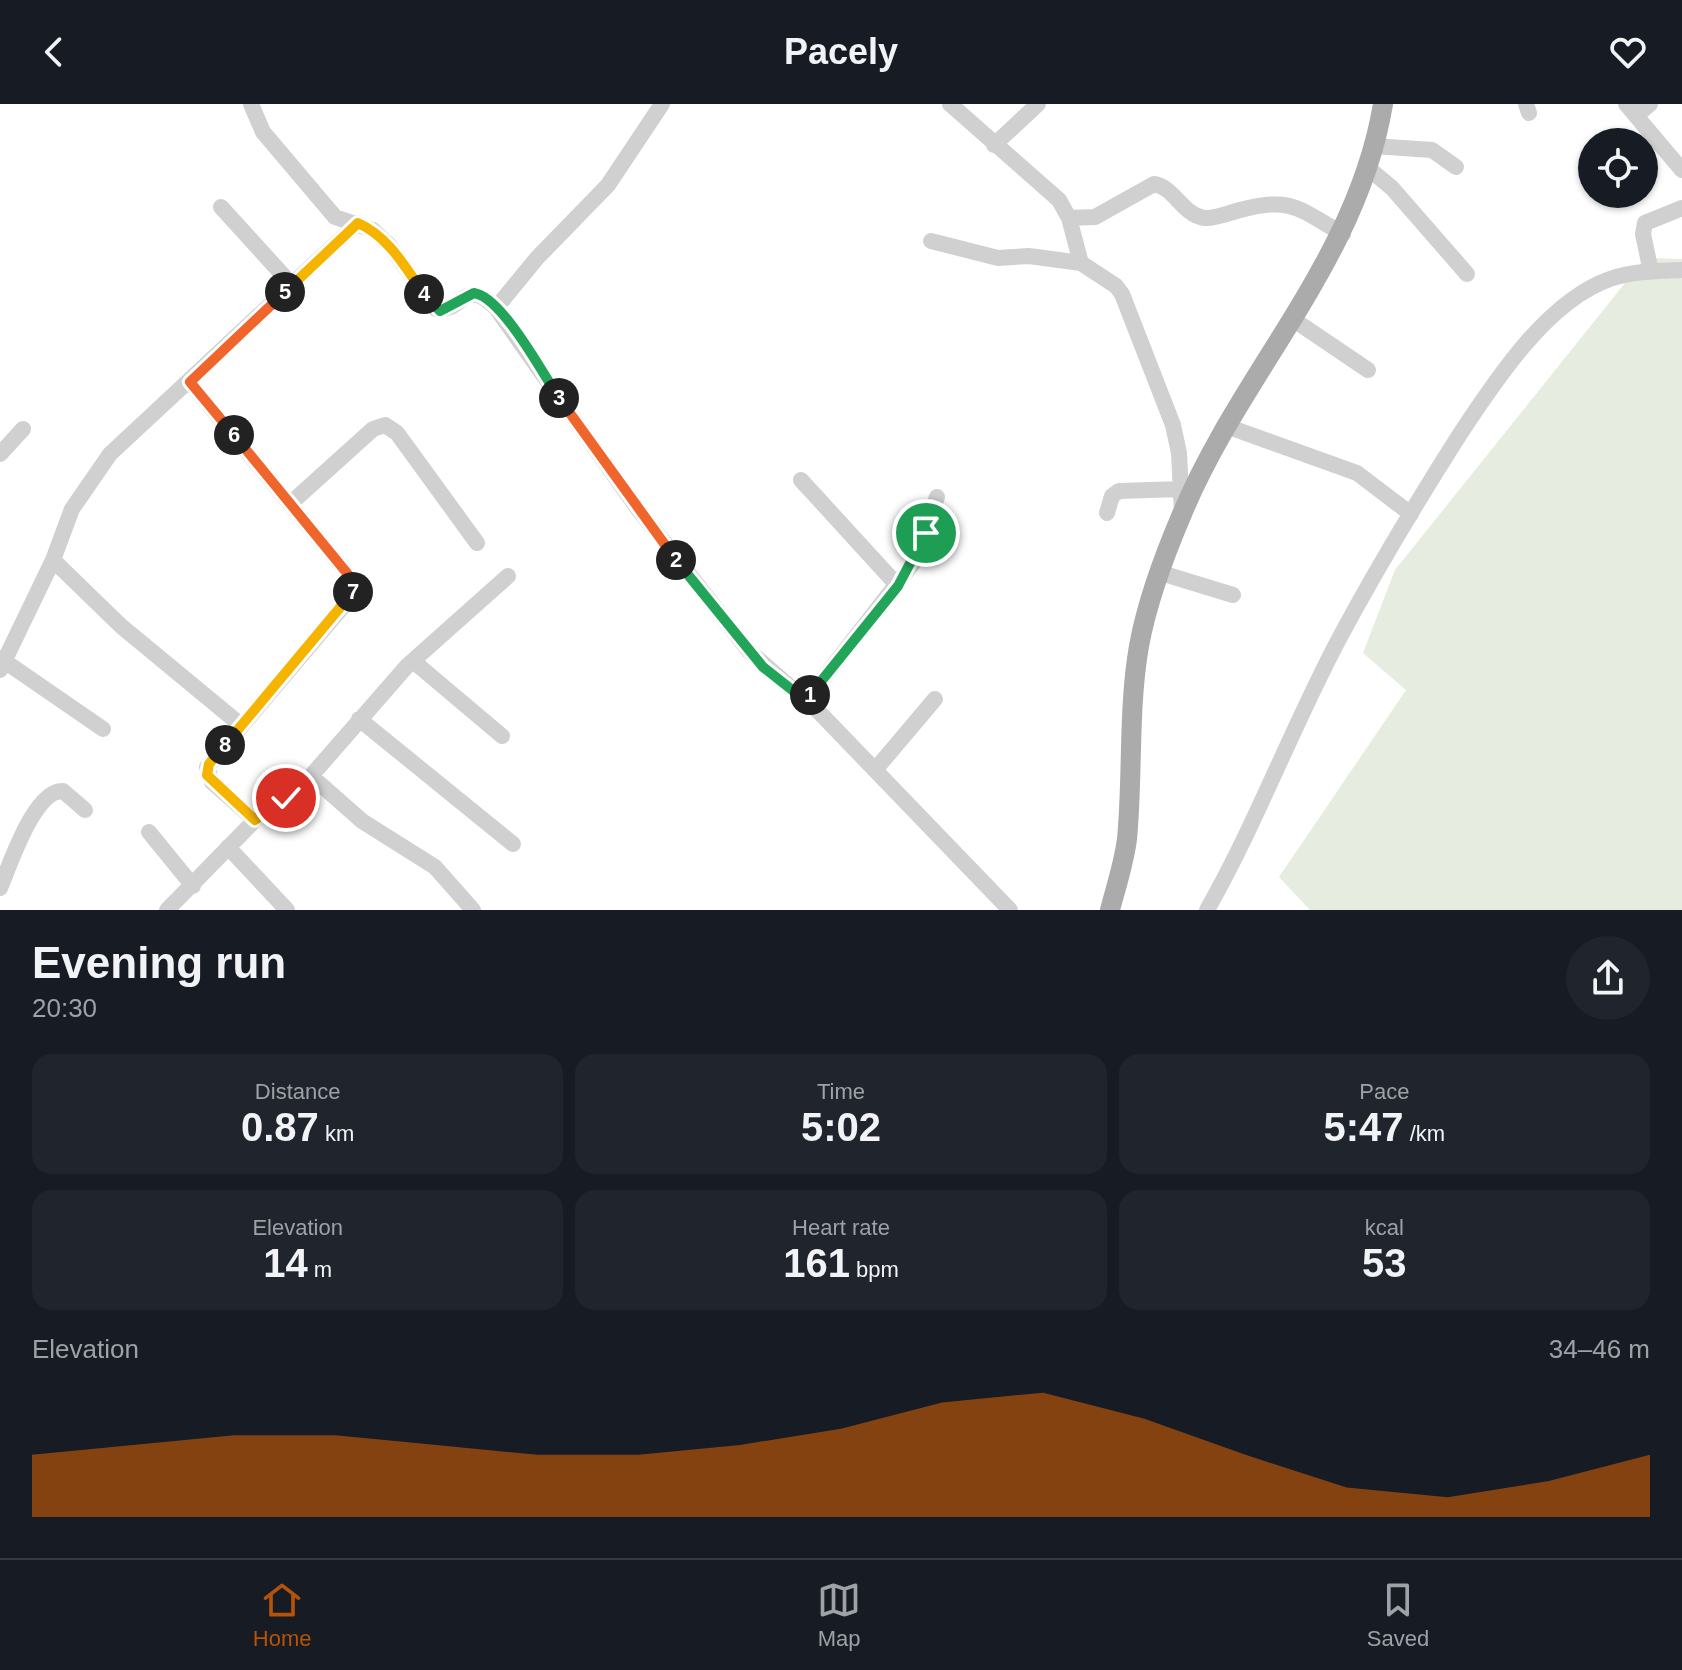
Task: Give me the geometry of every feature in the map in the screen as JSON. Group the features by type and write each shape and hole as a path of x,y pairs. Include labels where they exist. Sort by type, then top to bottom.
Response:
{"main road":[{"path":"1110,910 1126,843 1139,650 1161,573 1206,462 1343,234 1368,168 1383,104"}],"street":[{"path":"251,104 263,132 335,217 373,230 389,245 436,309 445,310 474,293 481,294 496,308 694,584 763,667 806,701 1010,910"},
{"path":"496,308 537,258 608,185 662,104"},
{"path":"950,104 1059,200 1069,218 1081,263"},
{"path":"994,145 1038,104"},
{"path":"1650,104 1631,110 1682,170"},
{"path":"1373,146 1432,150 1456,167"},
{"path":"1368,168 1392,188 1467,274"},
{"path":"1069,218 1095,217 1154,184 1163,186 1199,216 1213,217 1276,201 1294,206 1343,234"},
{"path":"221,207 292,285"},
{"path":"1651,272 1643,234 1645,223 1682,208"},
{"path":"103,729 1,663 53,560 72,509 122,442 358,223"},
{"path":"931,241 998,258 1029,256 1081,263 1116,286 1126,302 1173,425 1182,515"},
{"path":"1207,910 1231,868 1340,637 1411,514 1516,352 1549,320 1608,280 1682,270"},
{"path":"1294,320 1368,370"},
{"path":"190,382 351,578 354,591 209,764 207,775 255,820"},
{"path":"291,503 373,429 385,425 397,433 477,543"},
{"path":"1229,427 1357,473 1411,514"},
{"path":"0,454 23,429"},
{"path":"801,480 898,586"},
{"path":"1107,513 1112,496 1119,491 1181,489"},
{"path":"806,701 913,563 937,497"},
{"path":"53,560 121,626 242,726"},
{"path":"1161,573 1233,595"},
{"path":"167,910 255,820 311,776 413,661 508,576"},
{"path":"413,661 502,736"},
{"path":"875,770 935,699"},
{"path":"359,719 513,844"},
{"path":"311,776 362,821 435,867 473,910"},
{"path":"0,888 27,824 51,794 63,791 85,810"},
{"path":"149,832 193,886"},
{"path":"228,847 287,910"}],"shaded area":[{"path":"1645,258 1682,259 1682,910 1310,910 1279,877 1406,690 1363,653 1395,570"}],"route":[{"path":"286,798 255,820 212,782 207,775 207,767 350,598 354,582 190,382 358,223 373,230 389,245 436,309 445,310 474,293 481,294 496,308 694,584 763,667 806,701 898,586 913,563 926,533"}]}
